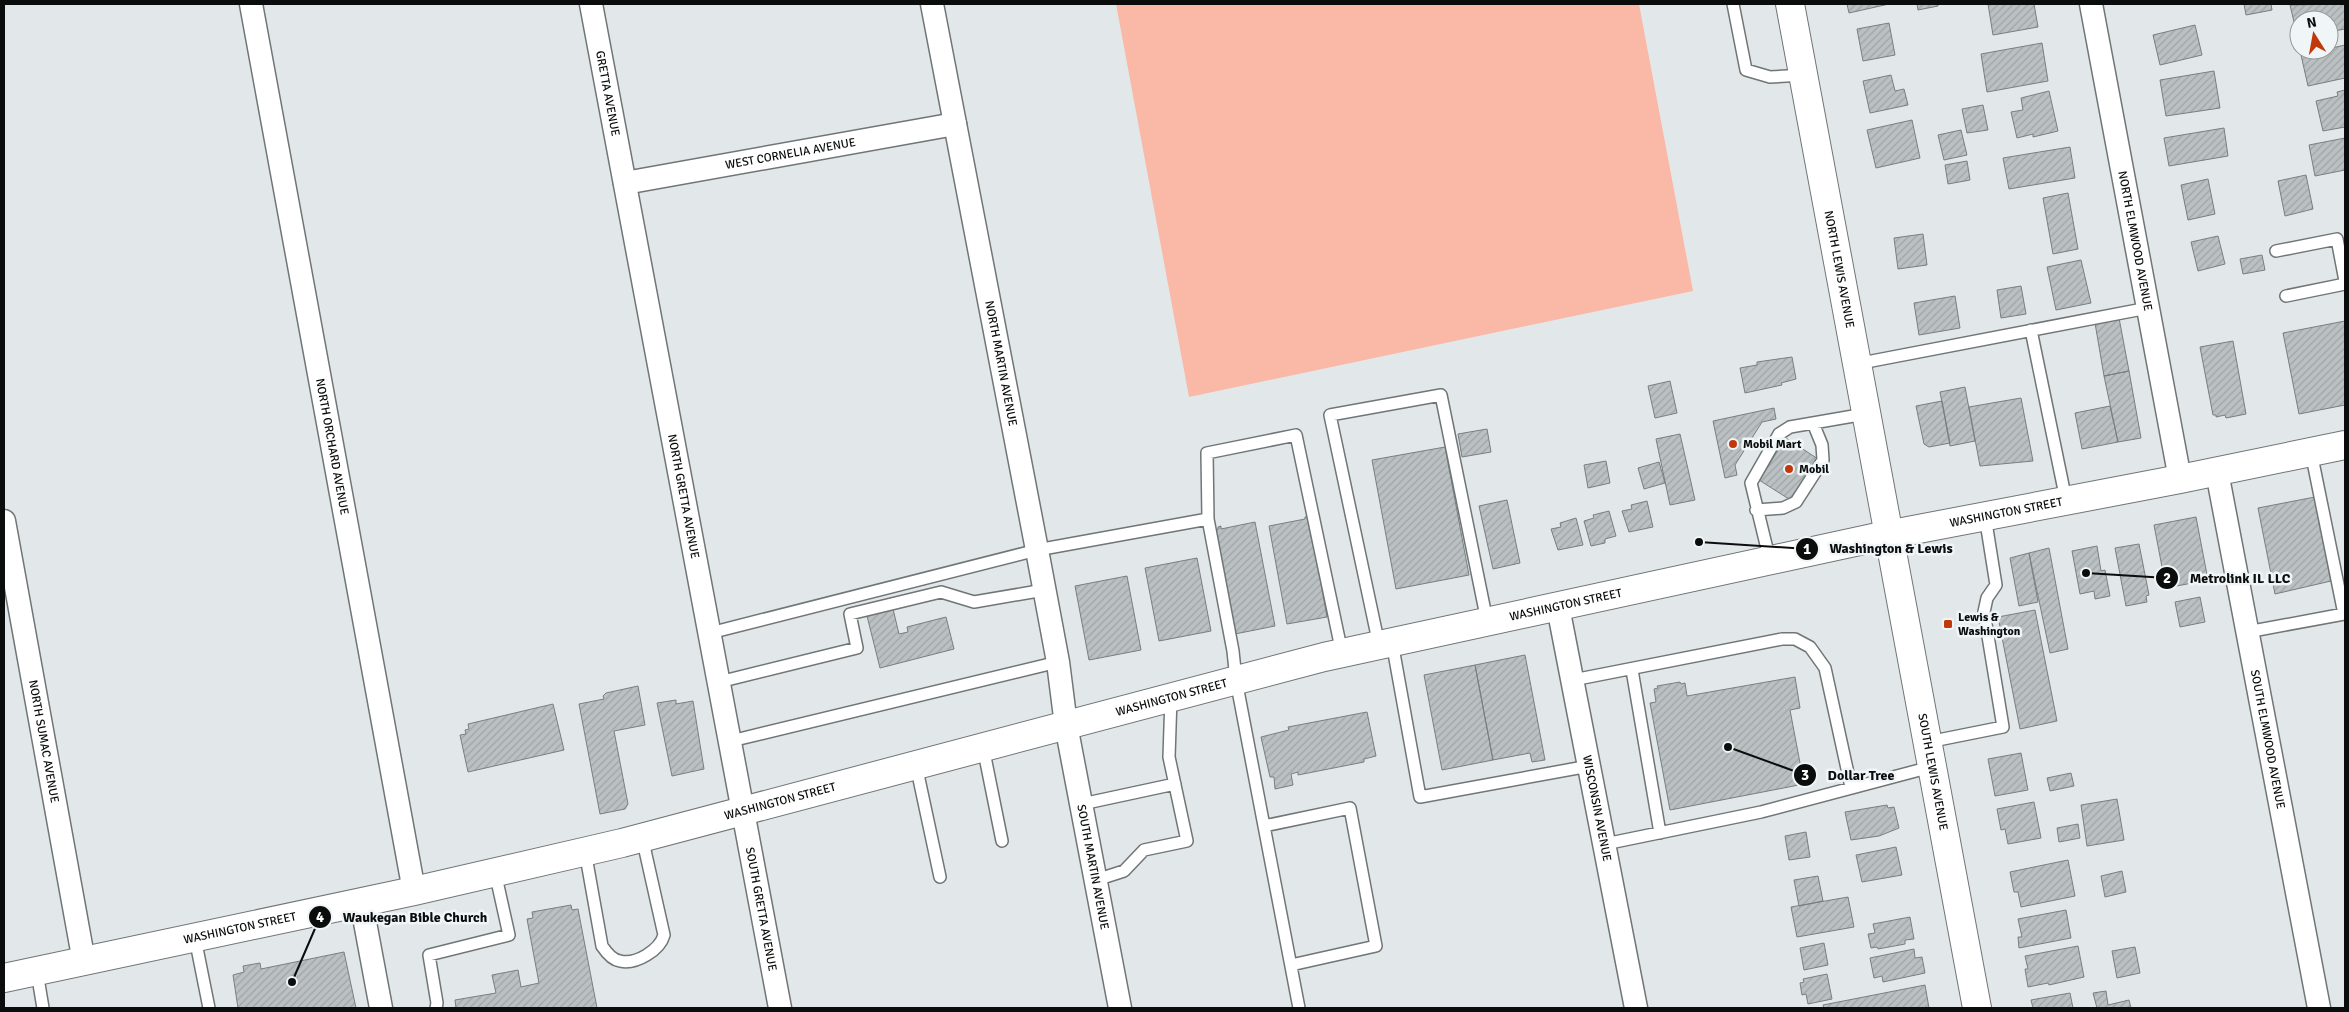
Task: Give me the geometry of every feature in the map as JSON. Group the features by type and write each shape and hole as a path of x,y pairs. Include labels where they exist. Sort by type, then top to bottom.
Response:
{"main road":[{"name":"NORTH LEWIS AVENUE","path":"1790,4 1887,535"},
{"name":"WASHINGTON STREET","path":"4,978 414,890 642,838 1342,653 1887,535 2216,472 2345,445"},
{"name":"SOUTH LEWIS AVENUE","path":"1887,535 1977,1008"}],"street":[{"name":"NORTH ORCHARD AVENUE","path":"251,4 414,890"},
{"name":"GRETTA AVENUE","path":"591,4 625,183"},
{"name":"NORTH MARTIN AVENUE","path":"932,4 1038,550 1058,662 1066,725"},
{"name":"NORTH ELMWOOD AVENUE","path":"2092,4 2180,479"},
{"name":"WEST CORNELIA AVENUE","path":"625,183 955,124"},
{"name":"NORTH GRETTA AVENUE","path":"625,183 743,811"},
{"name":"SOUTH ELMWOOD AVENUE","path":"2216,472 2318,1008"},
{"name":"NORTH SUMAC AVENUE","path":"4,521 84,962"},
{"name":"WISCONSIN AVENUE","path":"1558,607 1636,1008"},
{"name":"SOUTH MARTIN AVENUE","path":"1066,725 1120,1008"},
{"name":"SOUTH GRETTA AVENUE","path":"743,811 780,1008"},
{"path":"361,901 381,1008"}],"lane":[{"path":"1732,4 1746,70 1770,77 1803,75"},
{"path":"2276,251 2337,239 2345,283 2286,296"},
{"path":"1856,364 2148,308"},
{"path":"2031,330 2066,500"},
{"path":"1487,622 1441,395 1330,415 1420,797 1589,766"},
{"path":"1770,561 1756,510 1751,483 1779,434 1790,427 1865,414"},
{"path":"1756,510 1783,508 1796,502 1823,460 1822,445 1812,423"},
{"path":"1299,1008 1236,680 1233,651 1208,519 1207,452 1296,435 1342,653"},
{"path":"2247,632 2344,614 2312,452"},
{"path":"1604,844 1761,812 1851,787 2003,727 1984,612 1987,598 1996,585 1985,516"},
{"path":"710,632 1038,550 1208,519"},
{"path":"719,682 858,648 850,614 941,592 974,602 1044,590"},
{"path":"1573,680 1632,670 1782,639 1795,639 1810,647 1825,668 1851,787"},
{"path":"731,741 1058,662"},
{"path":"1632,670 1660,833"},
{"path":"1096,880 1124,871 1144,850 1188,840 1169,757 1171,697"},
{"path":"983,747 1002,841"},
{"path":"916,765 940,877"},
{"path":"1082,804 1176,784"},
{"path":"1264,826 1350,808 1376,946 1291,965"},
{"path":"585,851 602,946 608,955 620,962 634,961 656,949 662,943 664,935 642,838"},
{"path":"436,1008 437,1004 429,955 509,935 495,872"},
{"path":"195,938 209,1008"},
{"path":"37,972 44,1008"}],"shaded area":[{"path":"1116,4 1639,4 1693,291 1189,397"}],"building":[{"path":"1847,4 1889,4 1849,13"},
{"path":"1917,4 1938,4 1938,6 1918,10"},
{"path":"1988,4 2034,4 2038,27 1993,35"},
{"path":"2244,4 2271,4 2272,10 2246,15"},
{"path":"2345,4 2345,29 2339,30 2339,10 2291,10 2290,5"},
{"path":"1889,23 1895,55 1863,61 1857,29"},
{"path":"2195,25 2202,55 2160,65 2153,35"},
{"path":"2042,43 2048,81 1987,92 1981,54"},
{"path":"2345,45 2345,78 2308,86 2302,60 2339,60 2339,46"},
{"path":"2214,71 2220,108 2166,116 2160,80"},
{"path":"1891,75 1895,91 1904,89 1908,105 1870,113 1863,81"},
{"path":"2345,90 2345,127 2323,131 2316,101 2338,96 2337,92"},
{"path":"2049,91 2058,131 2033,137 2033,134 2017,138 2011,112 2023,110 2021,98"},
{"path":"1983,105 1988,130 1967,133 1962,109"},
{"path":"1912,120 1920,158 1876,168 1867,130"},
{"path":"2224,128 2228,156 2169,166 2164,138"},
{"path":"1961,130 1967,155 1944,160 1938,135"},
{"path":"2345,138 2345,170 2315,176 2309,145"},
{"path":"2070,147 2075,178 2009,189 2003,158"},
{"path":"1967,161 1970,180 1948,184 1945,165"},
{"path":"2306,175 2313,209 2285,216 2278,181"},
{"path":"2208,179 2215,214 2188,220 2181,185"},
{"path":"2068,193 2078,249 2053,254 2043,198"},
{"path":"1923,234 1927,265 1898,269 1894,238"},
{"path":"2218,236 2225,264 2198,271 2191,242"},
{"path":"2262,255 2265,270 2243,274 2240,259"},
{"path":"2081,260 2091,303 2056,310 2047,267"},
{"path":"2021,286 2026,314 2001,318 1997,290"},
{"path":"1955,296 1960,328 1919,335 1914,303"},
{"path":"2119,318 2129,371 2104,376 2095,323"},
{"path":"2345,321 2345,405 2299,414 2283,333"},
{"path":"2233,341 2246,414 2226,418 2225,415 2216,417 2216,415 2213,415 2200,347"},
{"path":"1792,357 1796,379 1781,383 1782,385 1745,393 1740,368 1757,365 1757,362"},
{"path":"2129,371 2141,438 2118,442 2104,376"},
{"path":"1670,381 1677,413 1655,418 1648,386"},
{"path":"1965,387 1975,441 1950,446 1940,392"},
{"path":"2021,398 2033,461 1980,466 1969,407"},
{"path":"1942,401 1950,443 1929,447 1924,444 1916,406"},
{"path":"2110,406 2118,442 2082,449 2075,413"},
{"name":"Mobil Mart","path":"1774,408 1776,419 1762,422 1735,465 1737,475 1725,478 1713,421"},
{"path":"1487,429 1491,452 1462,457 1458,434"},
{"path":"1680,434 1695,500 1670,505 1656,439"},
{"name":"Mobil","path":"1786,438 1818,459 1792,501 1759,480"},
{"path":"1445,447 1469,575 1396,589 1372,460"},
{"path":"1606,461 1610,483 1588,488 1584,465"},
{"path":"1659,462 1665,483 1644,489 1638,468"},
{"path":"2315,497 2331,581 2275,594 2258,508"},
{"path":"1507,500 1520,563 1493,569 1479,506"},
{"path":"1647,501 1653,527 1629,532 1622,511 1632,509 1631,505"},
{"path":"1609,511 1616,536 1605,539 1605,543 1591,546 1584,521 1594,518 1593,515"},
{"path":"1309,516 1327,617 1287,624 1269,526 1305,519 1305,517"},
{"path":"2196,517 2208,580 2166,588 2154,525"},
{"path":"1576,518 1583,545 1558,550 1551,529 1561,527 1560,523"},
{"path":"1255,522 1275,626 1235,634 1216,530 1221,526 1221,529"},
{"path":"2139,544 2149,595 2146,596 2147,602 2126,606 2115,548"},
{"path":"2097,546 2101,571 2105,570 2110,596 2095,599 2094,591 2080,594 2072,551"},
{"path":"2049,548 2068,649 2050,653 2029,553"},
{"path":"2029,553 2038,602 2019,606 2010,558"},
{"path":"1197,558 1211,631 1159,641 1145,568"},
{"path":"1127,576 1141,650 1089,660 1075,586"},
{"path":"2200,597 2205,622 2180,627 2175,602"},
{"path":"893,609 899,634 908,632 907,627 946,617 954,649 880,668 867,616"},
{"path":"2035,610 2057,721 2020,729 1998,617"},
{"path":"1525,655 1545,760 1532,762 1530,753 1493,760 1475,665"},
{"path":"1475,665 1493,760 1442,770 1424,675"},
{"path":"1795,677 1800,708 1790,710 1804,784 1670,810 1650,703 1656,702 1654,689 1658,688 1657,686 1680,682 1681,684 1685,683 1687,696"},
{"path":"638,686 645,725 614,731 628,804 625,809 600,814 579,704 604,699 603,696 606,693"},
{"path":"676,700 676,704 693,701 704,769 672,776 657,703"},
{"path":"553,704 564,750 468,772 460,735 466,734 465,730 469,729 468,724"},
{"path":"1367,712 1376,756 1364,759 1364,762 1298,775 1298,772 1291,774 1293,785 1275,789 1274,777 1270,777 1261,737 1289,730 1288,727"},
{"path":"2021,753 2028,790 1995,796 1988,759"},
{"path":"2071,773 2074,786 2050,791 2047,778"},
{"path":"2117,799 2124,840 2087,846 2081,805"},
{"path":"2034,802 2041,838 2008,844 2005,829 2001,830 1997,809"},
{"path":"1887,805 1888,808 1894,807 1899,828 1879,836 1851,840 1845,812"},
{"path":"2078,824 2080,838 2059,842 2057,828"},
{"path":"1806,832 1810,857 1789,860 1785,836"},
{"path":"1896,847 1902,875 1862,882 1856,855"},
{"path":"2068,860 2075,896 2021,907 2018,892 2014,892 2010,872"},
{"path":"2122,871 2126,892 2105,897 2101,876"},
{"path":"1818,876 1823,901 1799,906 1794,880"},
{"path":"1848,897 1854,927 1797,937 1791,907"},
{"path":"571,905 572,910 578,909 597,1008 456,1008 455,1000 496,993 492,975 518,970 521,987 539,983 527,919 533,918 532,912"},
{"path":"2066,910 2071,938 2019,948 2018,937 2022,937 2018,919"},
{"path":"1910,917 1914,939 1905,940 1905,944 1878,949 1877,947 1871,948 1868,934 1875,933 1873,924"},
{"path":"1824,943 1828,965 1804,970 1800,948"},
{"path":"2078,946 2084,977 2049,985 2048,983 2028,987 2025,969 2028,969 2025,956"},
{"path":"2135,947 2140,973 2117,978 2112,951"},
{"path":"1914,949 1915,958 1922,957 1925,973 1883,982 1882,976 1874,978 1870,958"},
{"path":"344,952 356,1008 238,1008 233,975 244,972 243,966 260,963 261,969"},
{"path":"1827,974 1832,999 1808,1004 1806,994 1802,995 1800,983 1804,982 1803,979"},
{"path":"1925,985 1929,1008 1824,1008 1823,1005"},
{"path":"2106,991 2108,1005 2129,1000 2131,1008 2097,1008 2093,993"},
{"path":"2070,993 2073,1008 2033,1008 2031,1000"}],"place":[{"name":"Mobil Mart","path":"1733,444"},
{"name":"Mobil","path":"1789,469"},
{"name":"Washington & Lewis","path":"1699,542"},
{"name":"Metrolink IL LLC","path":"2086,573"},
{"name":"Lewis & Washington","path":"1948,624"},
{"name":"Dollar Tree","path":"1728,747"},
{"name":"Waukegan Bible Church","path":"292,982"}]}
